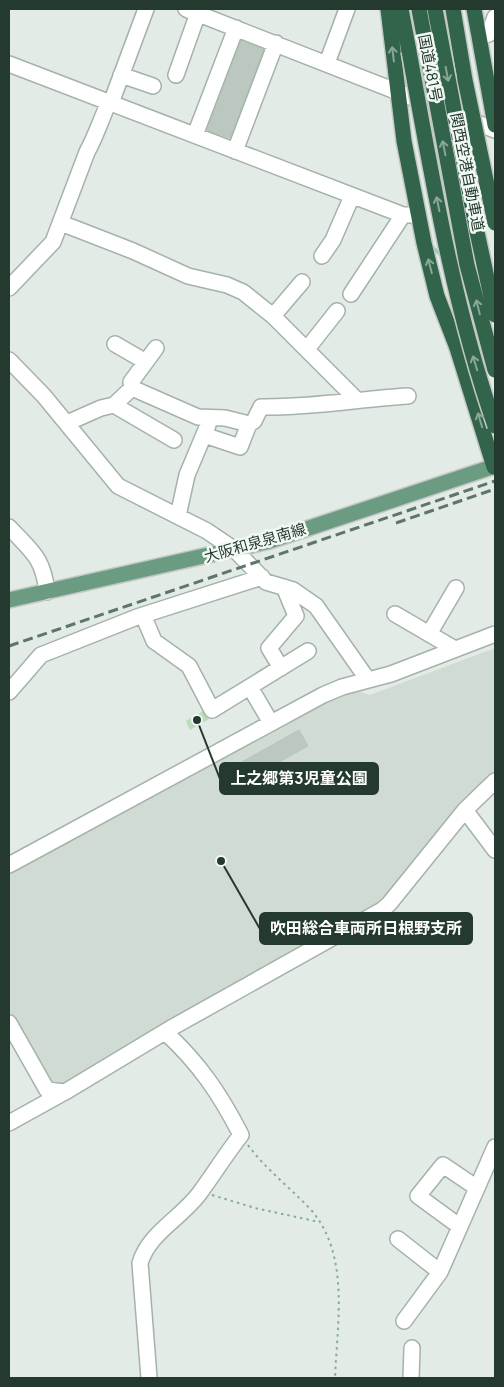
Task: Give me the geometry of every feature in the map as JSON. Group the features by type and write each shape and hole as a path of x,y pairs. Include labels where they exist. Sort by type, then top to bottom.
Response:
{"highway":[{"path":"388,9 404,141 410,215 437,296 457,348 495,467"},
{"name":"国道481号","path":"401,9 447,251 473,356 495,426"},
{"name":"関西空港自動車道","path":"419,9 468,265 495,370"},
{"name":"関西空港自動車道","path":"435,9 477,232 495,315"},
{"path":"453,9 465,80 495,223"},
{"path":"474,9 495,124"}],"main road":[{"name":"大阪和泉泉南線","path":"9,600 270,541 495,467"}],"street":[{"path":"9,288 54,242 87,152 94,140 98,123 110,102 146,9"},
{"path":"327,63 347,9"},
{"path":"176,75 193,11 495,130"},
{"path":"479,37 489,34 495,18"},
{"path":"195,135 236,28"},
{"path":"236,151 276,43"},
{"path":"9,64 352,196 410,215 351,294"},
{"path":"121,75 153,86"},
{"path":"322,256 333,240 352,196"},
{"path":"61,223 133,251 188,276 227,285 243,292 273,316 356,399"},
{"path":"273,316 302,282"},
{"path":"306,349 337,311"},
{"path":"115,344 146,362"},
{"path":"132,388 131,382 156,348"},
{"path":"9,360 44,396 118,486 207,531 235,550 266,582 293,590 316,606 368,680"},
{"path":"67,423 101,408 114,405 132,388"},
{"path":"132,388 198,417 225,418 249,424"},
{"path":"204,435 240,447 249,424 254,421 261,407 293,408 356,399 408,396"},
{"path":"114,405 174,440"},
{"path":"178,516 187,475 211,417"},
{"path":"9,527 40,561 44,571 47,592"},
{"path":"9,692 41,655 85,636 143,615 262,577"},
{"path":"281,668 269,648 296,616 284,587"},
{"path":"429,634 456,588"},
{"path":"395,614 455,649"},
{"path":"143,615 154,641 189,666 212,710 308,651"},
{"path":"9,865 323,695 391,674 495,634"},
{"path":"250,687 271,723"},
{"path":"9,1123 165,1032 382,910 389,904 465,810 495,781"},
{"path":"465,810 495,850"},
{"path":"9,1024 47,1090 65,1092"},
{"path":"149,1378 140,1263 143,1254 153,1238 200,1192 241,1135 228,1109 194,1060 165,1032"},
{"path":"404,1321 440,1272 494,1151"},
{"path":"459,1226 418,1196 443,1165 477,1188"},
{"path":"398,1239 440,1272"},
{"path":"411,1378 412,1348"}],"path":[{"path":"241,1135 262,1165 290,1188 319,1222 335,1253 337,1314 335,1378"},
{"path":"200,1192 255,1208 319,1222"}],"shaded area":[{"path":"495,648 495,775 470,799 464,798 455,810 456,816 386,898 64,1086 49,1085 9,1013 9,868 326,701 354,690 370,695"}],"green space":[{"path":"205,710 209,719 190,730 186,721"}],"building":[{"path":"241,41 264,49 230,138 207,130"},
{"path":"299,730 308,746 250,778 242,762"}],"waterway":[{"path":"430,244 443,258"}],"railway":[{"path":"9,646 495,481"},
{"path":"396,523 495,489"}],"place":[{"name":"上之郷第3児童公園","path":"197,720"},
{"name":"吹田総合車両所日根野支所","path":"221,861"}]}
